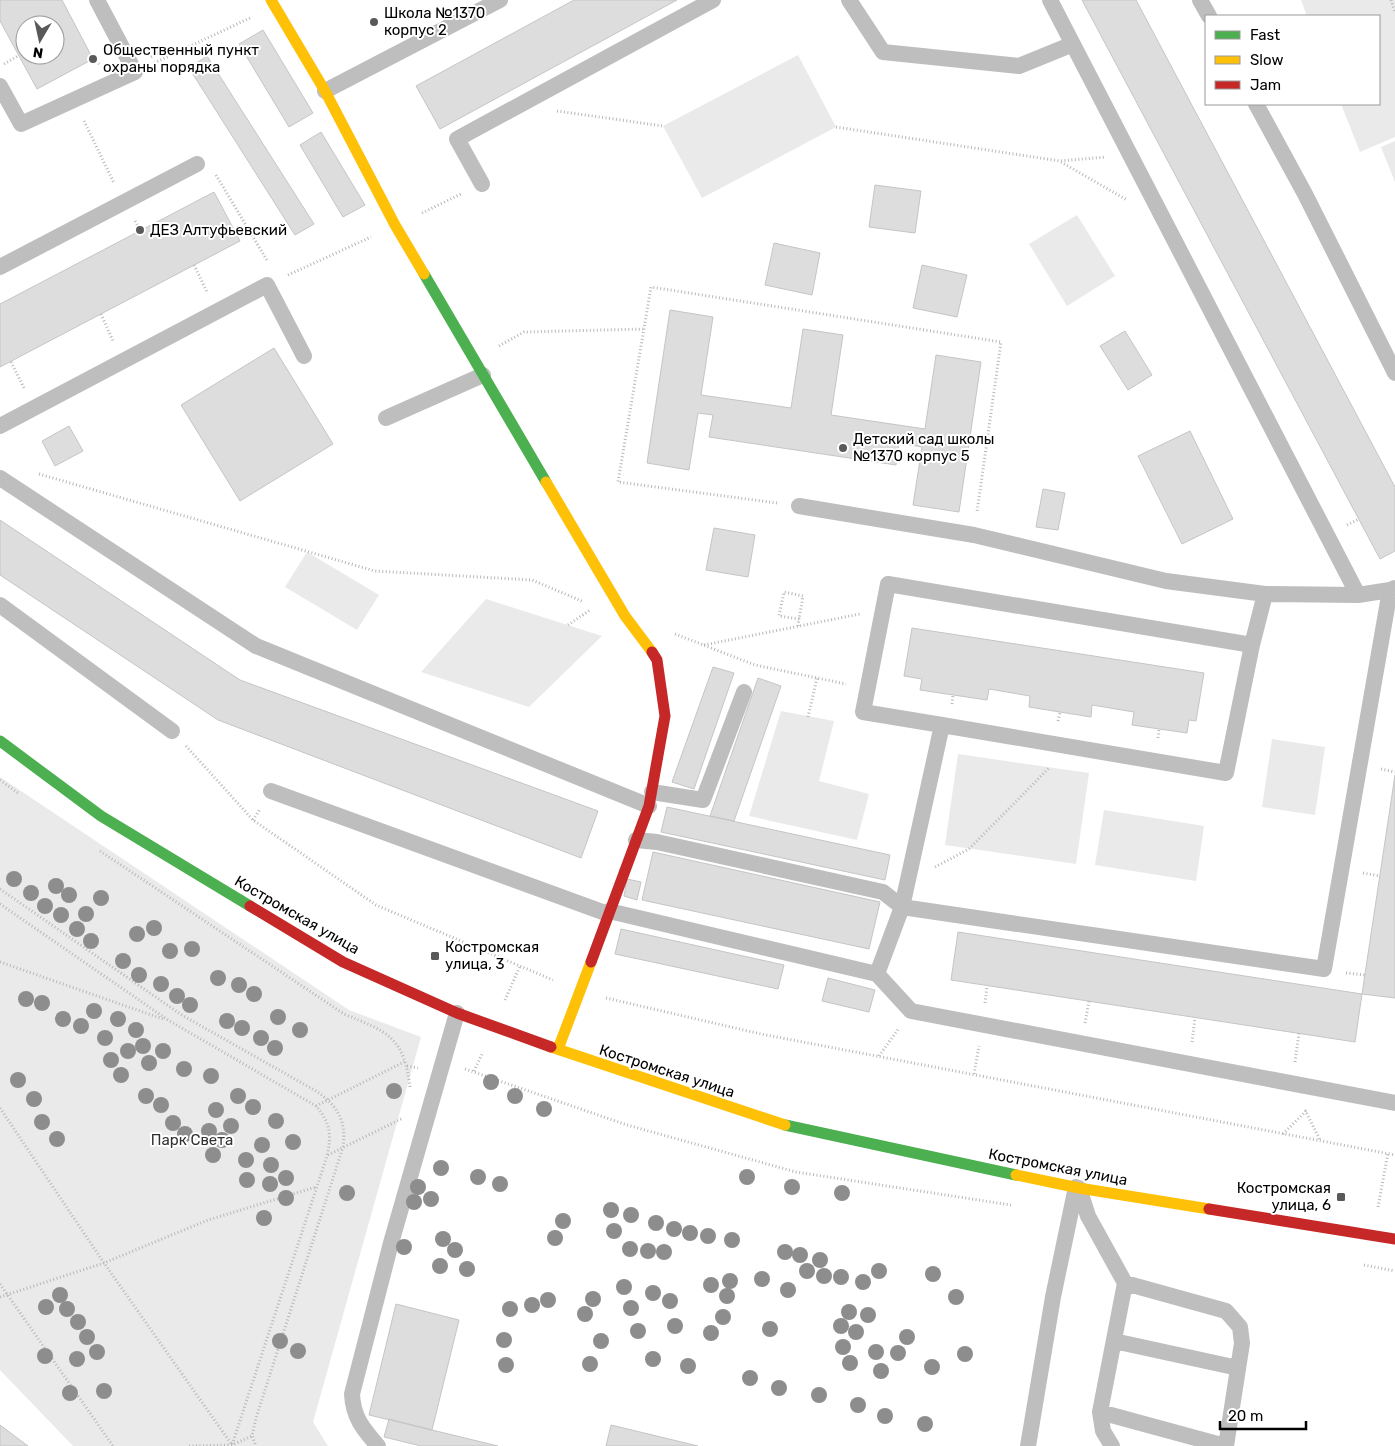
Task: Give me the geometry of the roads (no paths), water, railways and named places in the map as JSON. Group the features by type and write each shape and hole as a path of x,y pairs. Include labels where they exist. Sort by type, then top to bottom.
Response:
{"street":[{"path":"273,3 325,91 395,226 625,616 657,660 665,716 651,799 558,1049"},
{"name":"Костромская улица","path":"0,741 101,816 343,962 457,1013 780,1124 1078,1187 1395,1239"}],"lane":[{"path":"0,86 20,124 135,72 96,0"},
{"path":"325,91 500,0"},
{"path":"482,184 457,139 713,0"},
{"path":"849,0 882,52 1019,66 1073,44"},
{"path":"1050,0 1358,596"},
{"path":"1200,0 1208,15"},
{"path":"1257,105 1305,194 1395,373"},
{"path":"0,267 197,164"},
{"path":"0,426 267,285 304,356"},
{"path":"386,418 483,375"},
{"path":"0,478 256,646 651,799 703,800 744,692"},
{"path":"636,840 657,842 882,892 902,906 1324,970 1392,589 1358,596 1265,594 1166,582 974,535 799,506"},
{"path":"1252,645 888,584 863,712 1226,773 1252,645 1265,594"},
{"path":"0,605 172,731"},
{"path":"877,974 902,906 942,725"},
{"path":"271,791 609,912 877,974 911,1011 1395,1103"},
{"path":"378,1446 358,1423 352,1407 352,1394 391,1243 457,1013"},
{"path":"1078,1187 1088,1216 1125,1283 1100,1412 1103,1430 1112,1446"},
{"path":"1028,1446 1053,1298 1078,1187"},
{"path":"1100,1412 1226,1446 1242,1343 1240,1326 1226,1311 1125,1283"},
{"path":"1114,1341 1238,1368"}],"place":[{"name":"Школа №1370 корпус 2","path":"374,22"},
{"name":"Общественный пункт охраны порядка","path":"93,59"},
{"name":"ДЕЗ Алтуфьевский","path":"140,230"},
{"name":"Детский сад школы №1370 корпус 5","path":"843,448"},
{"name":"Костромская улица, 3","path":"435,956"},
{"name":"Костромская улица, 6","path":"1341,1197"}],"park label":[{"name":"Парк Света","path":"192,1140"}]}
